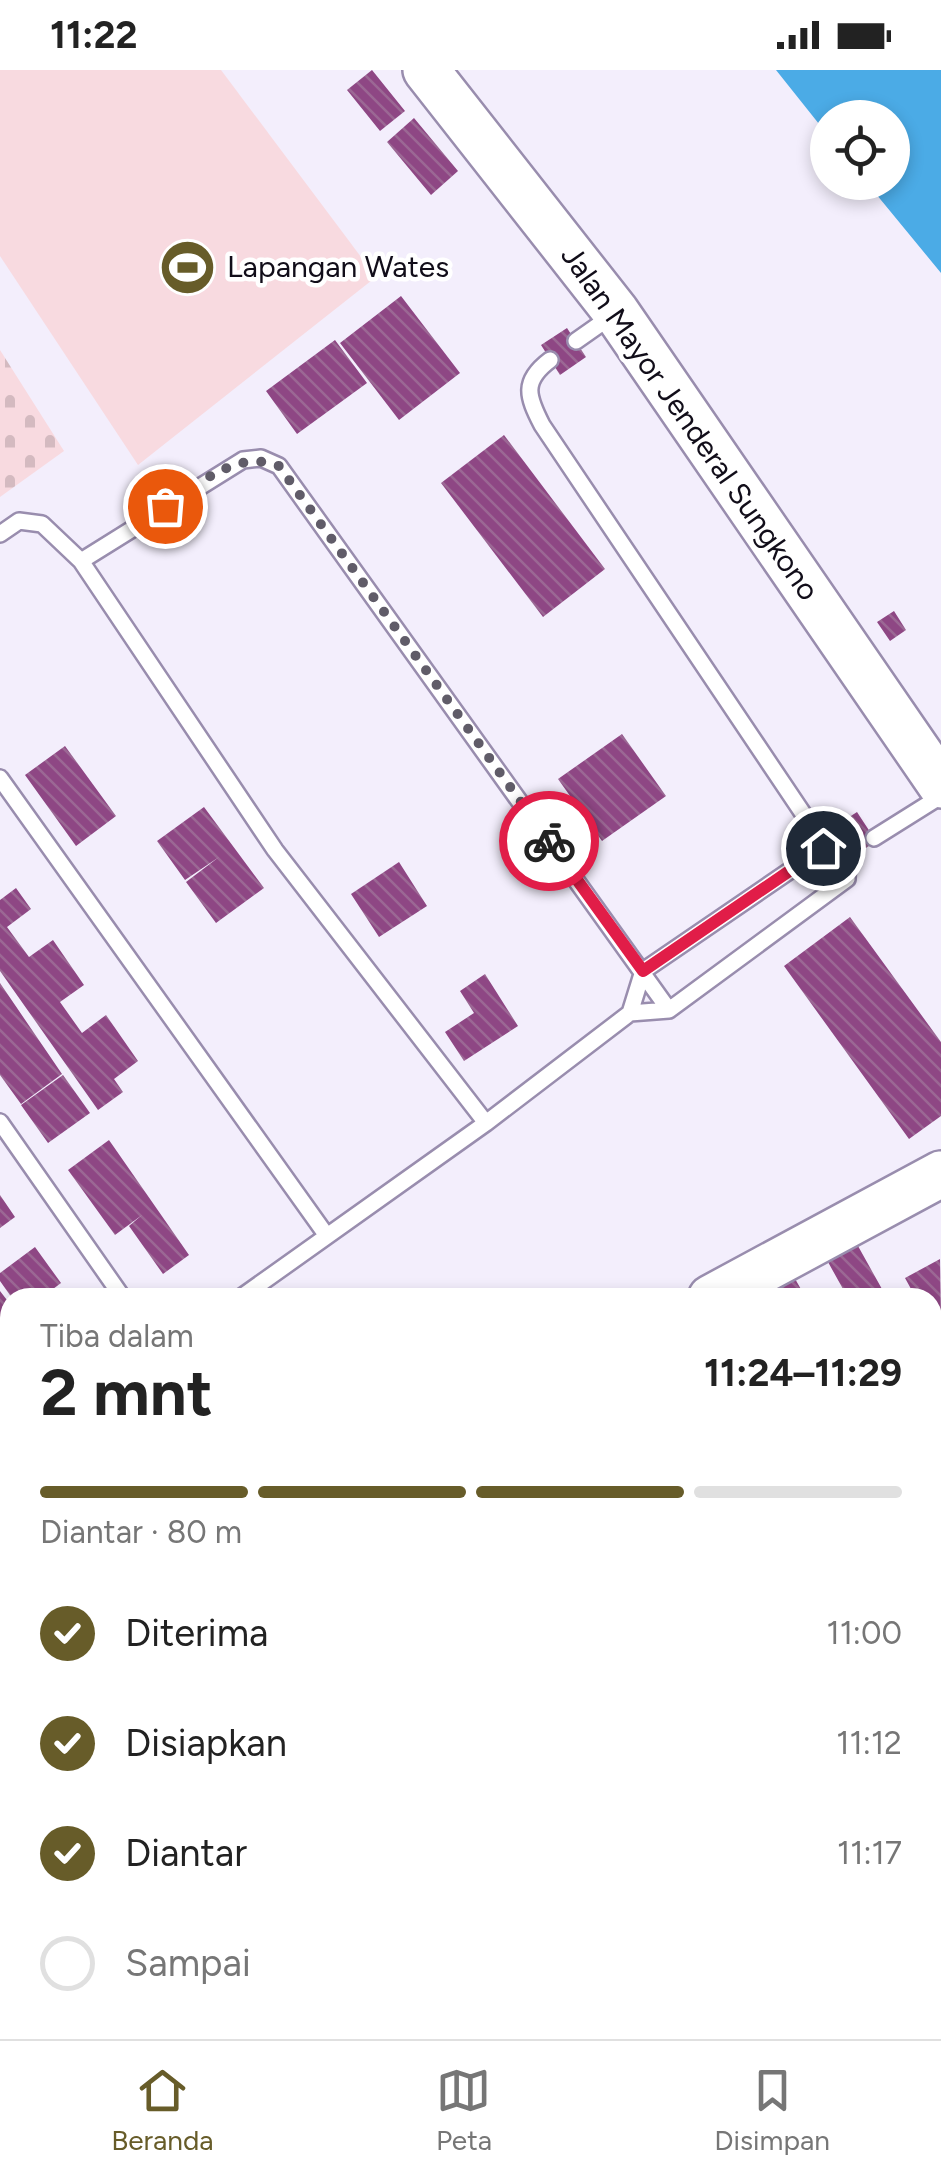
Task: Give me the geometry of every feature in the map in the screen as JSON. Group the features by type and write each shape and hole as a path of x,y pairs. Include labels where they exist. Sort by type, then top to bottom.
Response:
{"main road":[{"name":"Jalan Mayor Jenderal Sungkono","path":"426,70 616,312 941,786"},
{"path":"730,1288 941,1174"}],"lane":[{"path":"576,340 616,312"},
{"path":"550,360 533,373 528,385 528,399 542,425 847,879"},
{"path":"80,560 243,460 261,458 279,466 669,1010"},
{"path":"0,534 19,521 42,524 80,560 275,850 486,1124"},
{"path":"0,778 327,1236"},
{"path":"874,838 941,796"},
{"path":"254,1288 486,1124 630,1012 643,971 823,848 850,854 847,879 669,1010 630,1012"},
{"path":"0,1122 116,1288"}],"green space":[{"name":"Lapangan Wates","path":"0,70 221,70 376,277 138,465 0,256"},
{"path":"0,350 64,451 0,497"}],"water":[{"path":"776,70 941,70 941,273 881,200 910,200 910,100 810,100 810,113"}],"building":[{"path":"372,70 405,111 380,131 347,90"},
{"path":"414,118 458,171 431,195 387,142"},
{"path":"401,296 460,373 399,420 340,343"},
{"path":"567,328 586,357 560,375 541,345"},
{"path":"335,340 367,383 297,434 266,391"},
{"path":"504,435 605,569 543,617 441,483"},
{"path":"894,611 906,630 890,641 877,622"},
{"path":"622,734 666,796 602,841 558,779"},
{"path":"65,746 116,816 76,846 25,775"},
{"path":"204,807 264,888 216,923 186,882 219,857 185,880 157,841"},
{"path":"857,812 876,841 853,857 834,827"},
{"path":"399,862 427,906 379,937 351,894"},
{"path":"16,888 31,909 7,927 29,957 53,940 84,985 60,1002 82,1033 106,1015 138,1061 114,1079 123,1092 98,1110 0,971 0,900"},
{"path":"850,917 941,1042 941,1116 909,1139 784,966"},
{"path":"485,974 518,1026 464,1061 445,1032 474,1013 460,991"},
{"path":"0,983 62,1074 21,1104 0,1075"},
{"path":"63,1075 90,1113 48,1143 21,1105"},
{"path":"109,1140 189,1255 163,1274 129,1226 142,1215 115,1235 68,1170"},
{"path":"0,1195 15,1217 0,1228"},
{"path":"858,1246 881,1288 842,1288 828,1262"},
{"path":"35,1247 61,1283 54,1288 5,1288 0,1273"},
{"path":"940,1259 940,1288 910,1288 905,1278"},
{"path":"794,1277 800,1288 776,1288"}],"way so far":[{"path":"165,506 243,460 261,458 279,466 549,841"}],"place":[{"name":"Lapangan Wates","path":"188,267"}],"route":[{"path":"549,841 643,971 678,943 823,848"}]}
